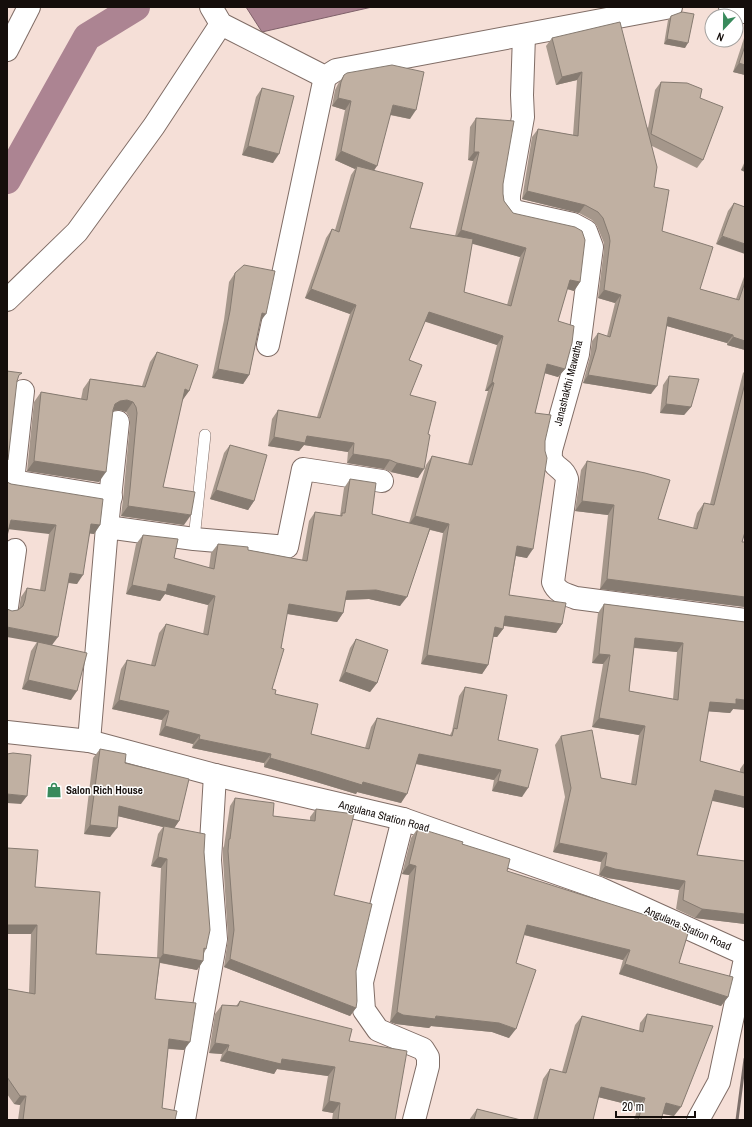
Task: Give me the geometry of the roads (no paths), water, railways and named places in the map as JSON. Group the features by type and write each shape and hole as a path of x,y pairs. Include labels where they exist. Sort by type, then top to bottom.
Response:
{"street":[{"path":"7,50 29,7"},
{"path":"268,345 325,77 336,70 671,7"},
{"path":"730,7 745,12"},
{"path":"7,300 77,232 154,126 216,15 325,77"},
{"name":"Janashakthi Mawatha","path":"524,35 522,95 523,117 509,195 509,203 514,211 573,224 586,231 592,247 578,354 550,457 553,463 565,473 567,479 553,582 555,588 576,598 745,620"},
{"path":"24,391 10,481 110,497"},
{"path":"88,741 107,526 118,422"},
{"path":"107,526 194,539 287,547 303,469 382,481"},
{"path":"7,608 15,550"},
{"name":"Angulana Station Road","path":"7,732 88,741 215,774 403,819 599,888 745,954"},
{"path":"184,1120 216,939 210,860 215,774"},
{"path":"403,819 362,982 364,1010 378,1030 423,1049 428,1057 428,1066 414,1120"},
{"path":"698,1120 719,1082 745,959"}],"lane":[{"path":"194,539 205,435"}],"waterway":[{"path":"7,180 87,37 136,7"}],"railway":[{"path":"737,1120 745,1059"}],"place":[{"name":"Salon Rich House","path":"54,790"}]}
